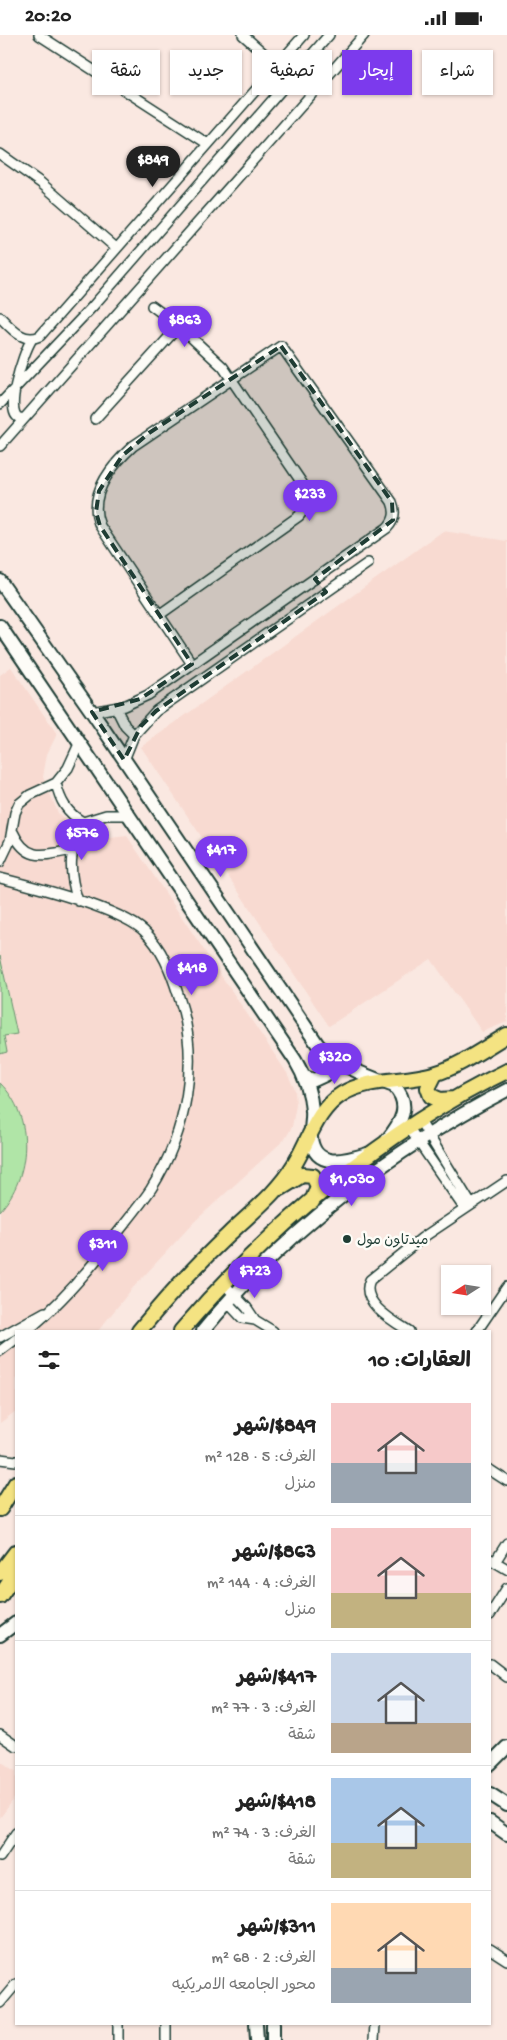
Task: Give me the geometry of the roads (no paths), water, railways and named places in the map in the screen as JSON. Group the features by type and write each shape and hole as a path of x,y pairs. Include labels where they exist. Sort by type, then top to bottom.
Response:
{"main road":[{"path":"0,581 92,711 310,1033 326,1053 330,1064 327,1074 319,1079 304,1077"},
{"path":"0,626 285,1044 304,1077 312,1110 310,1133 313,1146 317,1152 329,1160 343,1161 378,1150 399,1124 404,1111 402,1097 394,1086 354,1070 326,1053"},
{"path":"140,1330 206,1257 275,1191 295,1163 323,1112 339,1096 360,1085 434,1074 462,1061 507,1035"},
{"path":"182,1330 224,1284 312,1202 378,1150 415,1125 454,1099 507,1071"},
{"path":"434,1074 428,1088 431,1096 440,1100 454,1099"},
{"path":"203,1330 230,1298 335,1202 384,1165 507,1090"},
{"path":"275,1191 302,1175 310,1175 315,1179 318,1186 312,1202"},
{"path":"0,1509 15,1485"},
{"path":"0,1573 15,1553"},
{"path":"2,1593 15,1574"},
{"path":"2,1593 15,1586"},
{"path":"0,1635 15,1624"},
{"path":"491,1763 507,1747"},
{"path":"491,1795 507,1805"},
{"path":"491,1823 507,1834"},
{"path":"256,2025 257,2040"},
{"path":"273,2025 273,2040"}],"street":[{"path":"39,35 208,144"},
{"path":"243,35 260,50"},
{"path":"290,50 304,35"},
{"path":"3,401 93,306 328,35"},
{"path":"0,446 364,35"},
{"path":"24,418 16,418 9,413 3,401 14,368 32,339 45,330 252,94"},
{"path":"0,154 41,183 116,248"},
{"path":"152,306 179,326 223,367 302,483 309,497 308,507 299,516 159,615"},
{"path":"0,317 17,333 32,339"},
{"path":"95,419 179,326"},
{"path":"92,711 116,708 140,699 192,664 316,579 388,528 395,516 392,502 281,346 133,446 113,467 99,491 96,512 100,526 192,664"},
{"path":"124,760 134,735 156,711 368,563"},
{"path":"329,570 339,583"},
{"path":"316,579 326,592"},
{"path":"226,640 237,654"},
{"path":"116,708 121,721 134,735"},
{"path":"0,862 13,832 15,813 19,805 30,795 56,783 68,768 80,743"},
{"path":"56,783 60,797 67,809 83,822"},
{"path":"83,822 106,815 130,815"},
{"path":"78,901 70,869 72,850 83,822"},
{"path":"13,832 20,845 32,854 45,856 72,850"},
{"path":"0,878 121,916 134,923 150,937 162,954 175,985 185,1015 189,1046 188,1078 180,1127 159,1175 130,1218 89,1271 54,1308 28,1330"},
{"path":"415,1125 424,1139 431,1159 468,1206"},
{"path":"415,1125 424,1139 440,1153 468,1206"},
{"path":"431,1159 440,1153"},
{"path":"408,1330 375,1305 368,1295 368,1285 381,1270 468,1206 507,1181"},
{"path":"224,1284 242,1318 255,1320 271,1330"},
{"path":"479,1330 507,1287"},
{"path":"0,1337 27,1320 54,1308"},
{"path":"0,1351 15,1340"},
{"path":"0,1459 15,1461"},
{"path":"491,1471 507,1481"},
{"path":"507,1543 493,1560 507,1569"},
{"path":"491,1613 507,1588"},
{"path":"491,1665 507,1677"},
{"path":"0,1735 15,1745"},
{"path":"0,1857 15,1834"},
{"path":"491,1950 507,1960"},
{"path":"0,2003 15,1985"},
{"path":"118,2025 118,2040"},
{"path":"166,2025 166,2040"},
{"path":"374,2040 375,2025"}],"place":[{"name":"ميدتاون مول","path":"347,1239"}]}
